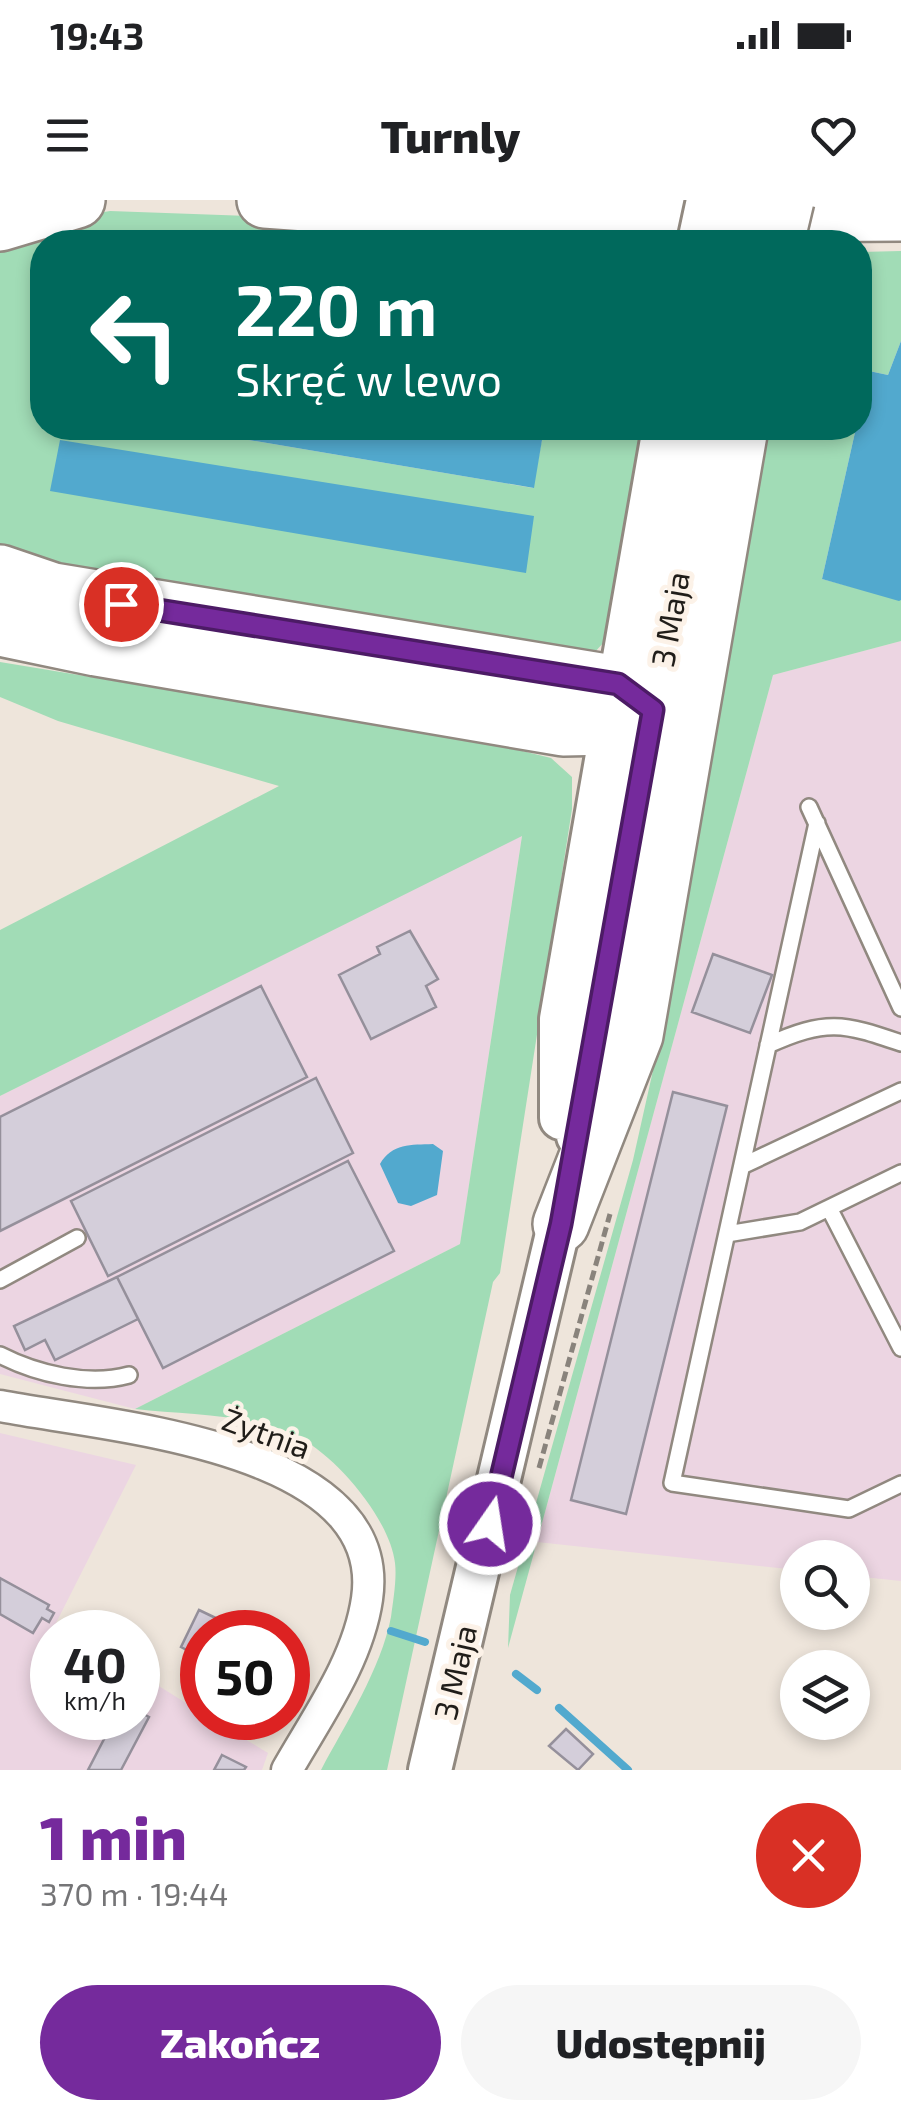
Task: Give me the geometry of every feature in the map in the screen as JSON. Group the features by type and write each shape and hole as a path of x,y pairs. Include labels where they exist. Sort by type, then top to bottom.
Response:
{"highway":[{"path":"0,224 77,200"},
{"path":"265,200 348,206 549,202 744,214 901,213"},
{"path":"779,230 786,200"},
{"path":"561,1224 635,1036 738,440"},
{"path":"0,573 52,591 627,707"},
{"path":"0,628 563,728 627,707"}],"main road":[{"path":"701,230 708,200"},
{"path":"741,230 747,200"},
{"name":"3 Maja","path":"430,1770 561,1224 662,440"},
{"name":"3 Maja","path":"627,707 700,440"}],"street":[{"name":"Żytnia","path":"1,1409 183,1440 274,1466 311,1484 344,1518 362,1548 368,1596 352,1653 287,1770"}],"lane":[{"path":"809,807 901,1008"},
{"path":"817,822 672,1483 848,1509 901,1484"},
{"path":"768,1046 804,1030 849,1024 901,1043"},
{"path":"742,1166 901,1091"},
{"path":"727,1234 800,1222 901,1173"},
{"path":"829,1208 901,1348"},
{"path":"0,1280 78,1238"},
{"path":"0,1355 22,1366 66,1375 107,1381 129,1375"}],"shaded area":[{"path":"901,641 901,1581 870,1578 870,1540 780,1540 780,1568 537,1542 773,675"},
{"path":"522,835 460,1244 135,1409 0,1374 0,1096"},
{"path":"0,1433 136,1465 63,1610 30,1610 30,1740 160,1740 160,1687 180,1699 180,1740 246,1740 268,1753 262,1770 0,1770"}],"green space":[{"path":"110,211 278,217 446,230 30,230 30,440 249,440 533,488 542,440 639,440 605,641 582,666 55,575 0,551 0,238 25,226"},
{"path":"901,251 901,341 888,375 872,372 872,252"},
{"path":"768,440 853,440 822,579 901,600 901,641 773,675 508,1648 510,1595 633,1160 654,1066"},
{"path":"0,662 485,742 551,758 572,777 572,809 500,1273 493,1282 387,1770 321,1770 371,1676 391,1617 395,1563 373,1510 330,1460 315,1447 282,1430 241,1419 135,1409 460,1244 522,836 0,1096 0,930 279,786 58,721 0,697"}],"water":[{"path":"901,341 899,601 822,579 853,440 872,440 872,372 888,375"},
{"path":"60,440 534,516 526,573 50,491"},
{"path":"249,440 542,440 534,488"},
{"path":"433,1144 443,1151 437,1195 411,1206 398,1203 380,1164 396,1149"}],"building":[{"path":"410,931 438,979 426,986 436,1007 371,1039 339,975 380,954 377,947"},
{"path":"713,954 772,975 750,1033 692,1012"},
{"path":"261,986 307,1077 0,1231 0,1117"},
{"path":"316,1078 353,1153 108,1276 71,1201"},
{"path":"673,1092 727,1106 626,1514 571,1500"},
{"path":"348,1161 394,1251 163,1368 117,1277"},
{"path":"117,1277 138,1319 55,1360 45,1340 25,1350 14,1326"},
{"path":"0,1578 49,1605 49,1610 30,1610 30,1631 0,1614"},
{"path":"566,1729 593,1754 578,1770 549,1746"},
{"path":"104,1740 137,1740 121,1770 88,1770"},
{"path":"222,1755 246,1767 214,1770"}],"waterway":[{"path":"391,1631 425,1642"},
{"path":"516,1674 537,1690"},
{"path":"559,1708 628,1770"}],"route":[{"path":"121,604 618,684 653,710 561,1224 490,1524"}]}
